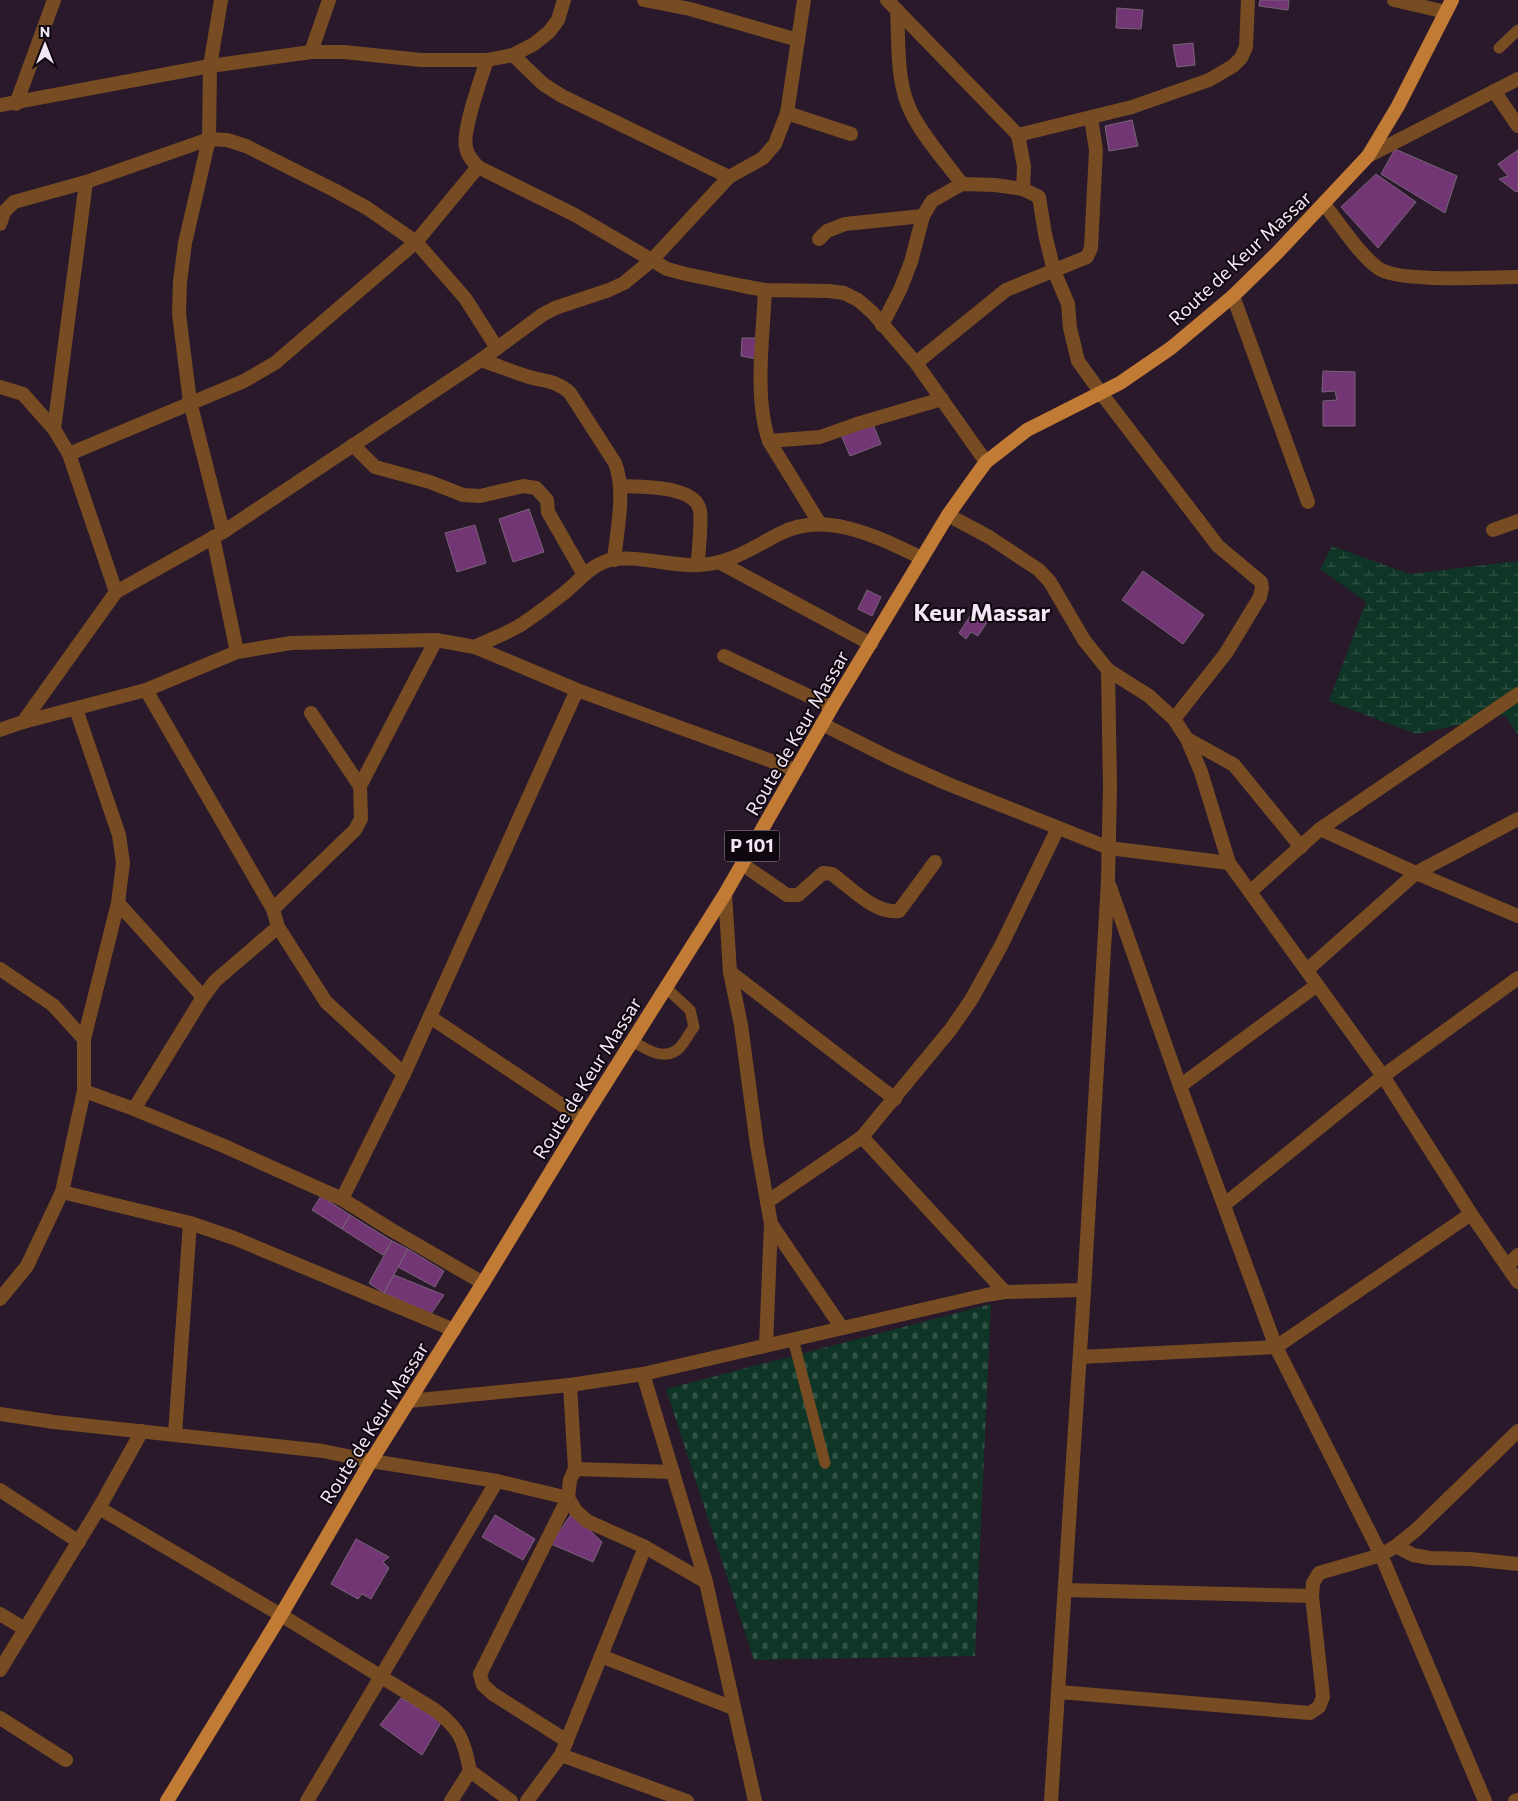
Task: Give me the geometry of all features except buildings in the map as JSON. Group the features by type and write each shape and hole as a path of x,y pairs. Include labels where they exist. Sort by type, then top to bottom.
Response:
{"main road":[{"name":"Route de Keur Massar","path":"167,1801 281,1615 371,1462 484,1283 582,1119 725,894 832,707 948,515 986,462 1027,430 1132,376 1172,348 1233,296 1324,204 1368,156 1398,106 1449,6"}],"street":[{"path":"16,104 54,0"},
{"path":"221,0 210,66 209,140 185,243 180,282 179,314 190,402 218,534 238,652"},
{"path":"311,52 329,0"},
{"path":"0,106 210,66 311,52 344,52 421,60 487,60 513,55 534,44 549,32 558,20 564,0"},
{"path":"644,0 690,9 798,40"},
{"path":"23,722 116,592 218,534 481,360 542,315 555,308 624,283 652,260 730,177 763,158 775,144 787,113 804,0"},
{"path":"887,0 1018,136 1024,166 1023,189"},
{"path":"1018,136 1132,107 1209,80 1233,66 1241,58 1246,47 1248,0"},
{"path":"1394,0 1449,6"},
{"path":"897,10 901,78 910,111 922,131 962,184"},
{"path":"513,55 543,84 562,96 730,177"},
{"path":"487,60 474,101 465,142 470,158 478,167 575,215 667,268 686,274 765,290 829,291 844,293 858,300 872,312 916,363 986,462"},
{"path":"1368,156 1518,79"},
{"path":"1494,91 1518,126"},
{"path":"787,113 851,134"},
{"path":"916,363 1006,290 1087,257 1091,248 1096,150 1091,118"},
{"path":"0,224 4,212 14,202 86,182 209,140 227,140 246,146 334,190 367,208 416,242 465,298 497,348"},
{"path":"70,454 190,402 244,381 275,363 416,242 478,167"},
{"path":"54,429 86,182"},
{"path":"882,324 900,290 911,262 923,216 932,201 962,184 995,185 1023,189 1039,197 1054,271 1068,304 1070,328 1078,361 1218,546 1261,582 1260,597 1226,652 1174,719"},
{"path":"1324,204 1365,255 1380,270 1408,278 1518,277"},
{"path":"819,239 827,231 845,224 923,216"},
{"path":"765,290 762,409 765,429 769,441 820,524"},
{"path":"1233,296 1308,502"},
{"path":"481,360 529,377 549,380 562,386 570,393 615,462 619,474 621,486 614,560"},
{"path":"0,387 23,394 54,429 70,454 116,592"},
{"path":"769,441 820,437 942,399"},
{"path":"353,445 375,467 430,482 463,495 480,496 523,486 536,488 547,500 548,512 584,576"},
{"path":"621,486 663,489 694,499 700,510 698,565"},
{"path":"948,515 989,537 1039,570 1050,582 1084,640 1108,670 1149,696 1174,719 1187,739 1201,772 1229,863 1383,1076 1471,1214 1518,1282"},
{"path":"1493,530 1518,521"},
{"path":"475,647 519,626 562,595 593,567 606,561 624,559 698,565 719,562 745,554 781,533 798,527 820,524 840,525 886,541 922,558"},
{"path":"719,562 871,644"},
{"path":"273,909 355,830 361,819 360,786 436,640"},
{"path":"0,730 23,722 146,690 238,652 291,643 436,640 475,647 577,690 796,770"},
{"path":"724,656 832,707"},
{"path":"1051,1801 1080,1358 1108,881 1108,670"},
{"path":"146,690 273,909 278,927 326,1002 404,1074"},
{"path":"342,1199 404,1074 577,690"},
{"path":"1250,892 1320,829 1518,694"},
{"path":"0,1299 27,1266 62,1192 84,1091 84,1039 118,903 123,863 118,835 76,708"},
{"path":"311,713 360,786"},
{"path":"822,724 892,759 948,784 1109,848 1229,863"},
{"path":"1187,739 1234,766 1301,847"},
{"path":"1307,970 1416,873 1518,819"},
{"path":"767,1202 862,1138 951,1029 971,1000 1001,946 1058,828"},
{"path":"1320,829 1416,873 1518,916"},
{"path":"742,864 787,894 798,894 823,873 832,874 877,908 889,912 899,911 935,862"},
{"path":"1108,881 1180,1086 1276,1347 1381,1555 1485,1801"},
{"path":"725,894 730,972 741,1025 757,1145 771,1224 766,1345"},
{"path":"118,903 203,997"},
{"path":"134,1109 203,997 216,981 278,927"},
{"path":"0,970 53,1005 84,1039"},
{"path":"730,972 895,1099"},
{"path":"1224,1205 1383,1076 1518,978"},
{"path":"1180,1086 1318,985"},
{"path":"430,1017 582,1119"},
{"path":"84,1091 134,1109 233,1150 342,1199 484,1283"},
{"path":"862,1138 1005,1292"},
{"path":"62,1192 190,1223 234,1238 454,1330"},
{"path":"1080,1358 1276,1347 1471,1214"},
{"path":"174,1434 190,1223"},
{"path":"771,1224 842,1328"},
{"path":"1508,1266 1518,1255"},
{"path":"409,1401 570,1385 643,1374 986,1295 1005,1292 1084,1290"},
{"path":"643,1374 706,1582 754,1801"},
{"path":"566,1741 493,1694 484,1686 480,1674 568,1498 570,1480 575,1469 570,1385"},
{"path":"0,1414 54,1422 323,1451 371,1462 497,1481 568,1498 576,1511 587,1521 645,1547 706,1582"},
{"path":"0,1670 79,1542 142,1431"},
{"path":"1058,1692 1310,1713 1319,1707 1323,1697 1312,1596 1313,1583 1319,1574 1381,1555 1396,1546 1416,1530 1518,1431"},
{"path":"575,1469 672,1472"},
{"path":"307,1801 497,1481"},
{"path":"0,1490 79,1542"},
{"path":"99,1508 281,1615 435,1710 448,1720 457,1731 465,1745 470,1771 511,1801"},
{"path":"1396,1546 1413,1555 1430,1558 1470,1559 1518,1564"},
{"path":"527,1801 561,1754 645,1547"},
{"path":"1065,1590 1312,1596"},
{"path":"0,1614 25,1630"},
{"path":"601,1656 733,1708"},
{"path":"0,1718 66,1760"},
{"path":"561,1754 687,1801"},
{"path":"451,1801 470,1771"}],"lane":[{"path":"1499,48 1518,30"},
{"path":"632,1041 655,1054 667,1054 678,1050 694,1027 690,1010 665,987"},
{"path":"793,1339 825,1463"}],"green space":[{"path":"1332,546 1410,574 1518,561 1518,735 1505,715 1416,734 1329,701 1366,602 1320,569"},
{"path":"991,1304 975,1656 754,1660 666,1389"}],"district":[{"name":"Keur Massar","path":"982,613"}]}
